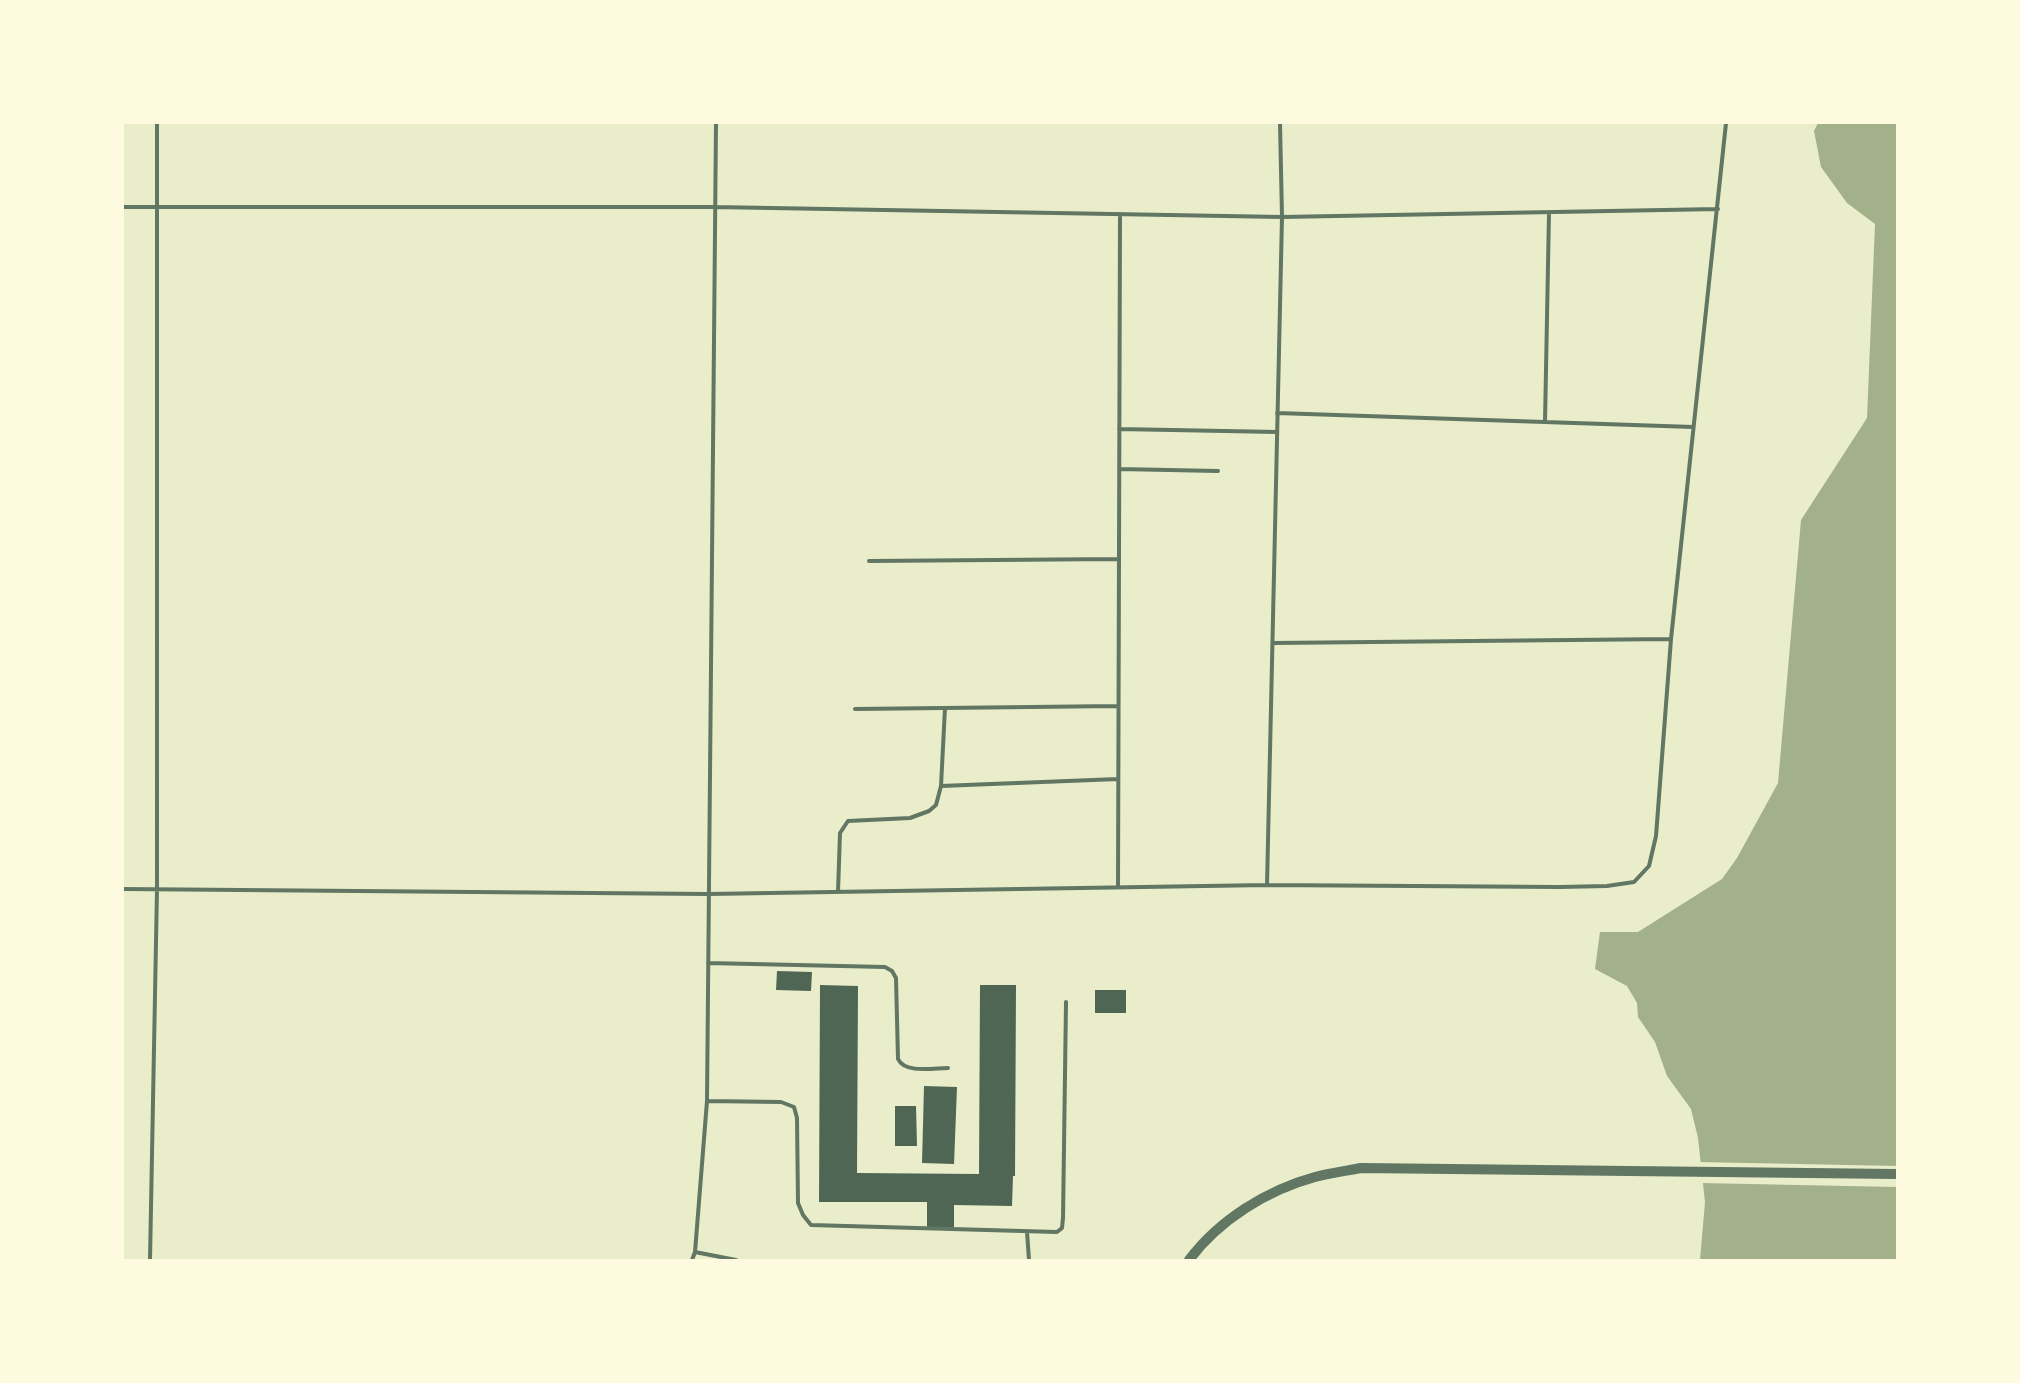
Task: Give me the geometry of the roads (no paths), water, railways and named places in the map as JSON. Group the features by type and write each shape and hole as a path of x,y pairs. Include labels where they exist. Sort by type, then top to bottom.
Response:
{"street":[{"path":"1189,1260 1203,1242 1234,1217 1270,1193 1315,1178 1361,1168 1545,1172 1897,1174"}],"lane":[{"path":"150,1260 157,890 157,123"},
{"path":"692,1260 695,1252 708,1101 716,123"},
{"path":"1267,885 1282,218 1280,123"},
{"path":"123,889 708,894 1267,885 1607,886 1634,882 1649,866 1656,836 1671,639 1726,123"},
{"path":"123,207 714,207 1282,218 1718,210"},
{"path":"1545,422 1549,213"},
{"path":"1118,887 1120,214"},
{"path":"1277,413 1693,427"},
{"path":"1119,429 1277,432"},
{"path":"1119,469 1218,471"},
{"path":"869,561 1118,559"},
{"path":"1273,643 1671,639"},
{"path":"855,709 1118,706"},
{"path":"838,892 840,833 848,820 920,816 936,805 941,786 945,708"},
{"path":"941,786 1118,779"},
{"path":"708,963 885,967 892,971 896,978 900,1064 907,1068 948,1068"},
{"path":"708,1101 781,1102 794,1107 797,1118 798,1203 803,1215 811,1225 1058,1232 1062,1228 1066,1002"},
{"path":"1027,1232 1029,1260"},
{"path":"695,1252 736,1260"}]}
